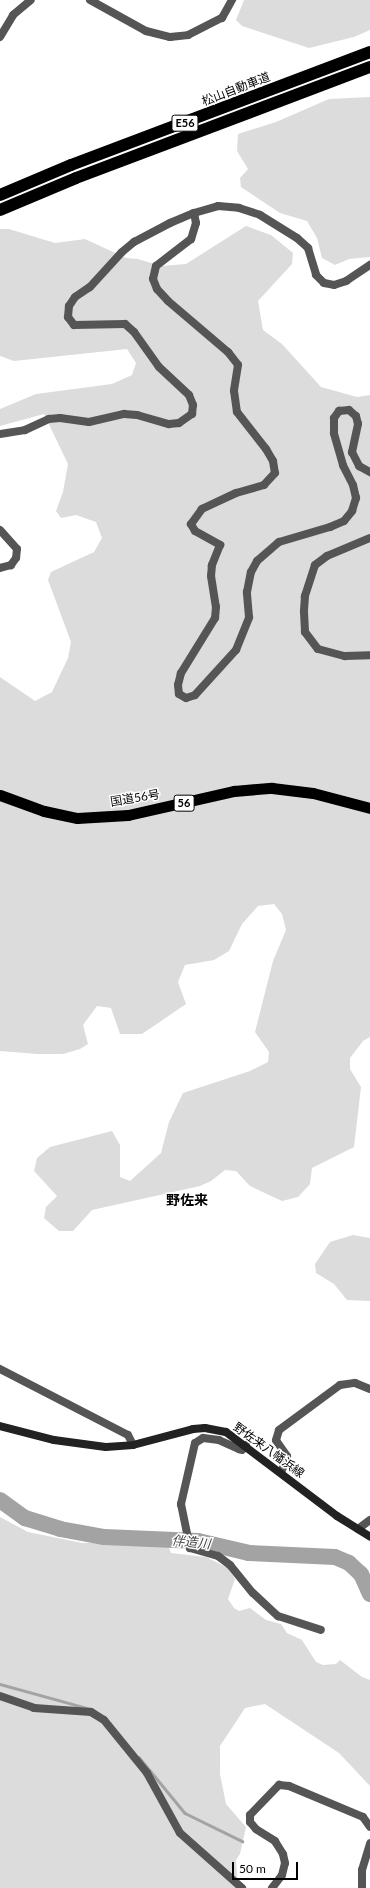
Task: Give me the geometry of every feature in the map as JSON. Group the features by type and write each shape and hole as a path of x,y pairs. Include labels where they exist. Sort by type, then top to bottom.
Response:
{"highway":[{"name":"松山自動車道","path":"0,195 71,165 370,52"},
{"name":"E56","path":"0,210 76,178 370,67"},
{"name":"国道56号","path":"0,795 44,811 77,818 128,815 234,791 272,788 313,793 370,808"}],"main road":[{"name":"野佐来八幡浜線","path":"0,1426 54,1440 106,1447 133,1445 169,1434 205,1428 226,1432 246,1445 281,1473 370,1537"}],"street":[{"path":"0,37 13,15 31,0"},
{"path":"90,0 146,31 170,37 188,35 222,18 232,0"},
{"path":"0,434 25,430 49,419 60,418 89,422 124,414 138,414 169,424 178,423 192,414 193,405 189,395 159,367 134,332 125,324 74,325 68,317 69,306 75,298 90,287 134,242 194,213 218,206 239,208 260,215 297,238 308,248 316,275 324,283 334,285 346,281 370,265"},
{"path":"194,213 196,223 191,240 156,266 153,279 157,289 168,301 228,352 238,365 234,391 237,412 266,449 273,461 275,473 264,485 236,493 202,509 190,524 195,531 220,545 212,565 211,576 216,607 215,618 181,673 178,685 180,694 186,698 194,695 236,650 249,617 247,592 251,572 257,560 279,542 330,527 344,521 352,510 356,498 353,485 343,465 334,432 334,418 339,411 349,410 356,416 358,424 352,452 360,466 370,472"},
{"path":"0,530 17,549 16,558 11,565 0,568"},
{"path":"370,538 327,556 315,565 305,596 304,612 305,632 318,650 346,656 370,655"},
{"path":"0,1369 128,1435 133,1445"},
{"path":"281,1473 287,1456 276,1440 279,1430 340,1385 355,1383 370,1389"},
{"path":"246,1445 238,1449 219,1440 204,1438 195,1444 180,1504 189,1546 190,1548 218,1556 230,1564 253,1593 278,1616 321,1630"},
{"path":"358,1529 370,1520"},
{"path":"0,1696 34,1708 91,1712 104,1720 146,1773 180,1833 242,1888"},
{"path":"272,1888 282,1875 285,1863 283,1854 275,1841 256,1829 250,1822 250,1815 279,1784 289,1786 362,1817 370,1826"},
{"path":"362,1888 362,1870 370,1843"}],"shaded area":[{"path":"244,0 370,0 370,30 354,37 309,48 242,26 236,20"},
{"path":"370,97 370,257 349,259 335,265 322,258 317,238 307,221 280,213 241,187 240,178 248,169 237,151 238,134 276,122 329,99"},
{"path":"246,226 271,235 293,253 292,264 258,301 263,330 282,344 321,387 357,397 370,395 370,1037 363,1041 350,1058 350,1069 361,1087 354,1147 312,1168 310,1184 298,1197 282,1201 250,1186 236,1171 225,1170 211,1181 200,1186 92,1210 73,1231 59,1231 44,1218 46,1207 57,1196 34,1171 37,1158 50,1147 112,1131 120,1145 120,1177 130,1181 161,1153 169,1122 183,1093 250,1071 268,1062 269,1052 255,1032 273,961 286,930 282,914 274,904 258,906 242,924 229,951 214,960 185,965 178,982 186,1004 142,1034 120,1034 111,1008 97,1006 83,1025 88,1044 80,1049 63,1054 37,1054 0,1051 0,677 35,701 52,692 68,658 71,642 48,580 51,572 94,552 102,538 96,522 76,515 61,518 56,511 63,492 68,464 44,414 0,426 0,409 36,394 112,384 132,375 136,363 127,349 14,361 0,356 0,229 9,229 55,243 85,239 126,258 138,259 161,266 186,264"},
{"path":"353,1235 370,1238 370,1301 347,1300 334,1284 316,1273 315,1264 330,1242"},
{"path":"0,1517 28,1532 82,1543 140,1542 168,1545 171,1553 206,1557 228,1568 235,1579 228,1599 234,1608 239,1611 250,1608 266,1620 281,1624 287,1633 302,1640 316,1662 323,1665 336,1664 340,1660 362,1677 370,1680 370,1786 339,1753 265,1704 245,1708 220,1746 220,1774 226,1804 246,1827 240,1854 236,1860 238,1888 0,1888"}],"waterway":[{"name":"伴造川","path":"0,1500 25,1518 60,1529 104,1537 198,1541 249,1553 335,1557 349,1563 361,1574 370,1594"},
{"path":"0,1684 91,1709"},
{"path":"139,1757 185,1813 242,1841"}],"district":[{"name":"野佐来","path":"187,1200"}]}
